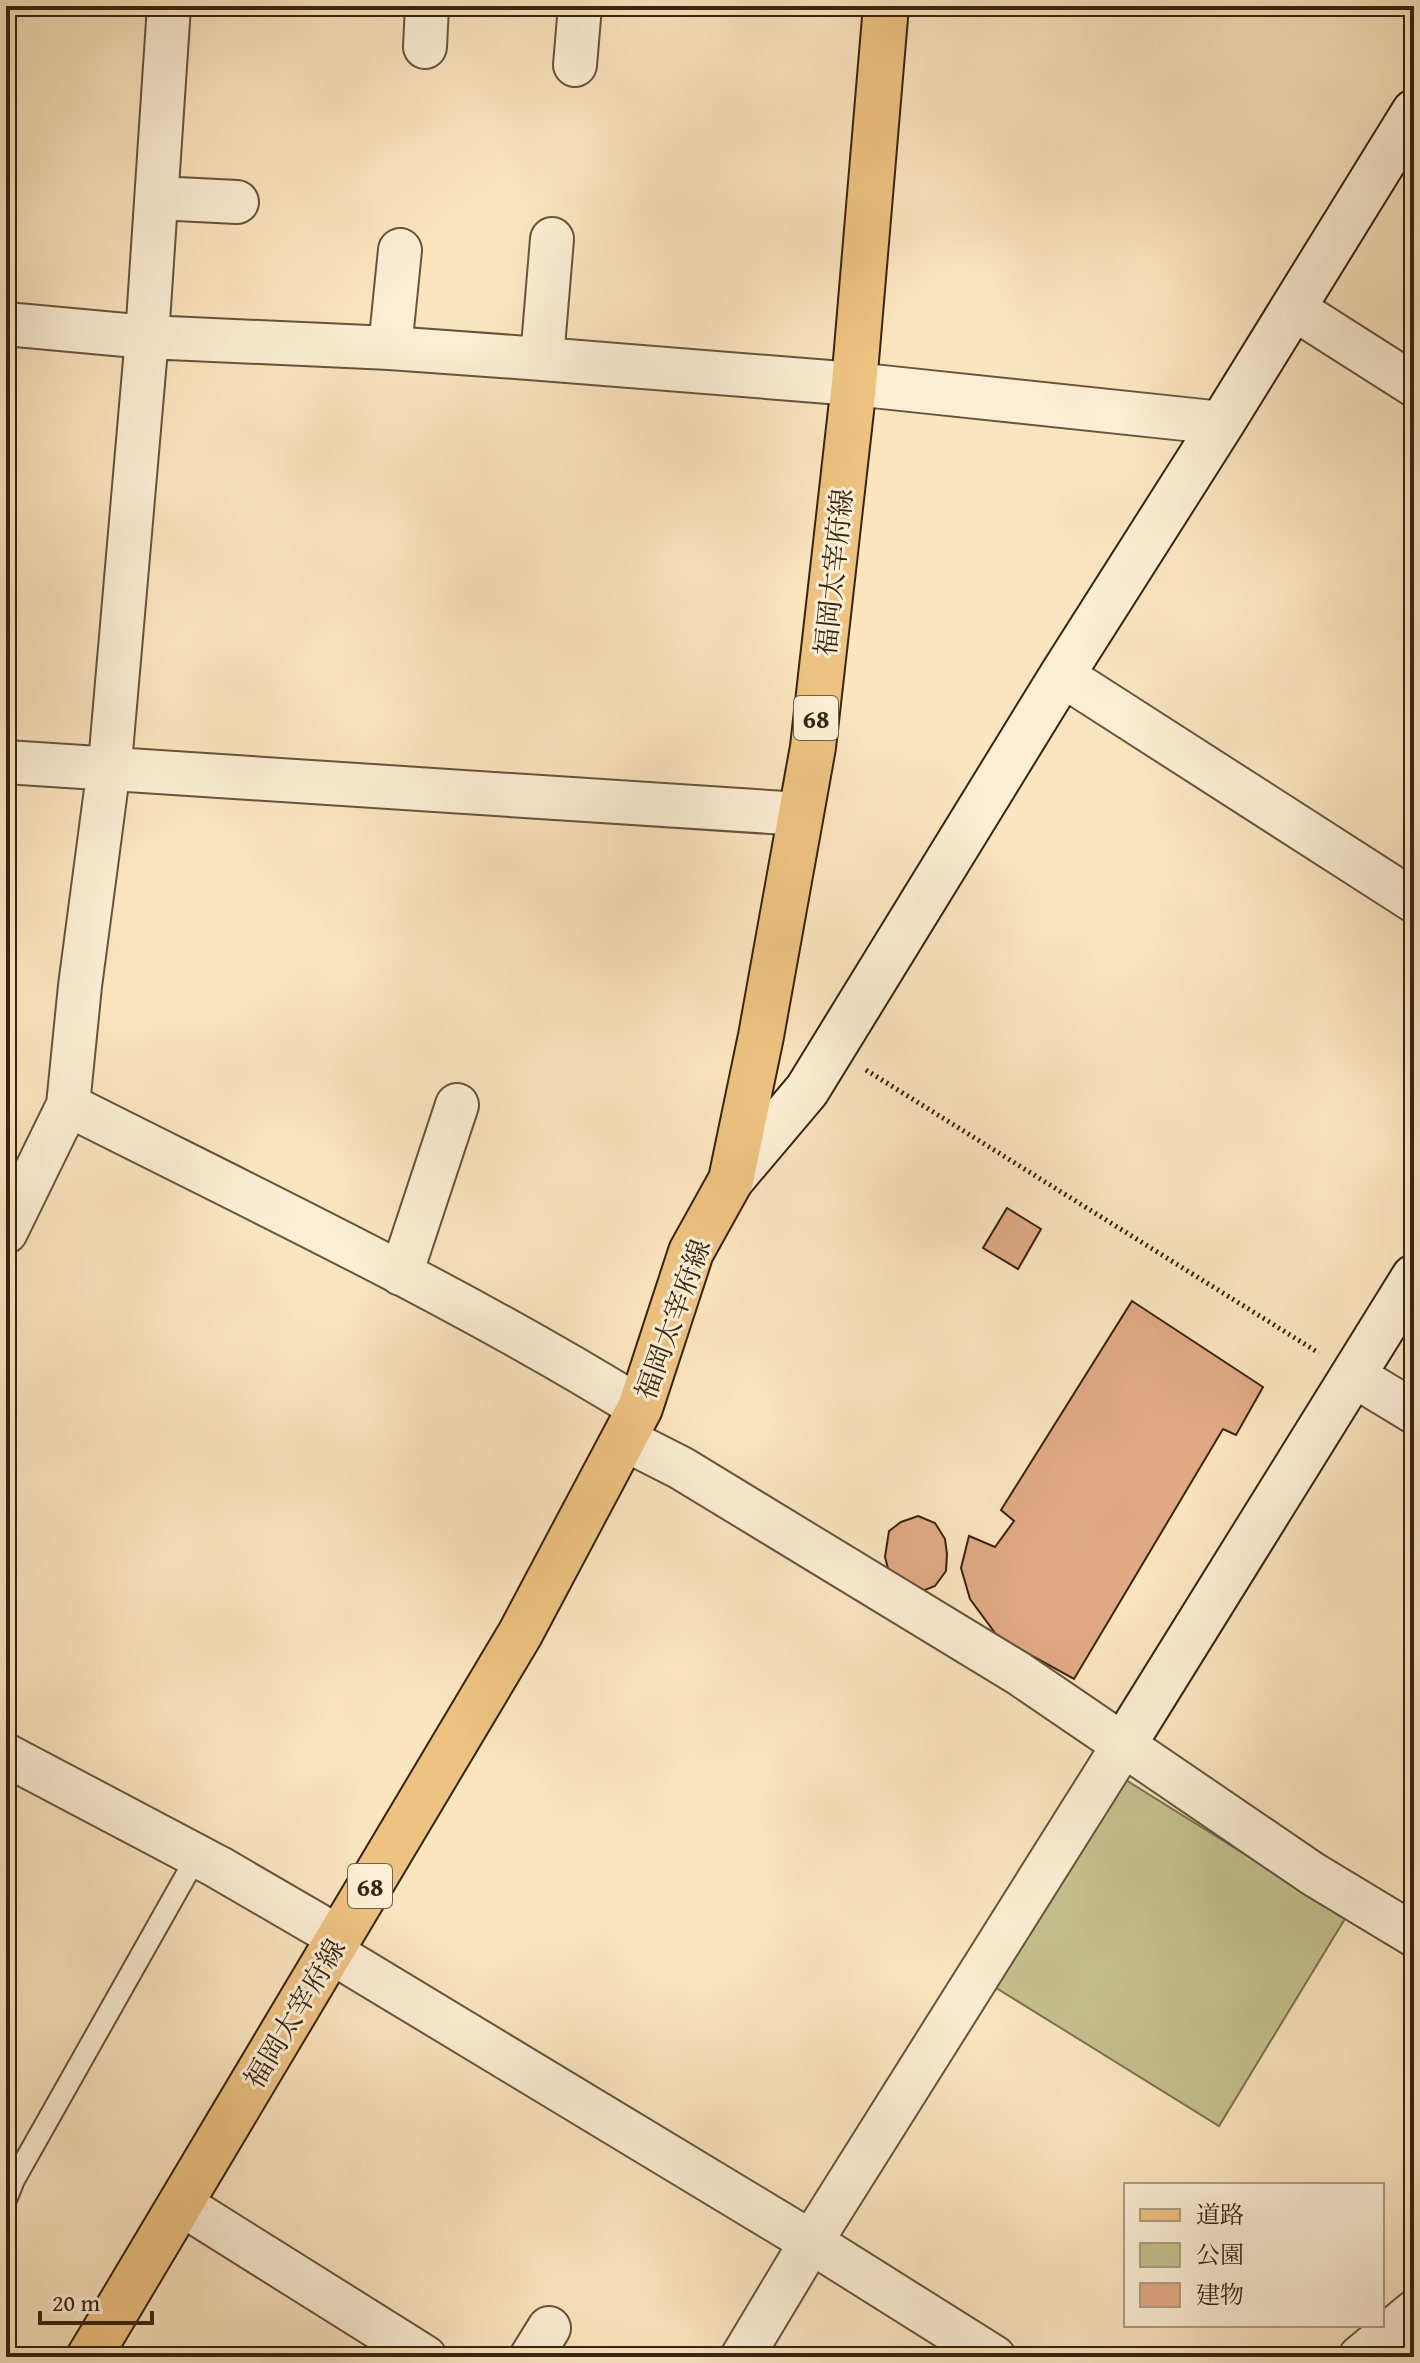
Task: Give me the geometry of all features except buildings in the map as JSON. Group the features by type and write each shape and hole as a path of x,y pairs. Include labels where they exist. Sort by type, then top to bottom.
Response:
{"main road":[{"name":"福岡太宰府線","path":"89,2357 520,1634 632,1424 691,1252 731,1180 761,1036 813,747 854,384 886,6"}],"street":[{"path":"6,1232 68,1105 80,986 109,769 147,337 169,6"},
{"path":"425,47 427,6"},
{"path":"575,65 580,6"},
{"path":"731,1180 807,1090 1414,112"},
{"path":"157,198 237,202"},
{"path":"542,359 552,239"},
{"path":"390,348 400,250"},
{"path":"1293,308 1414,385"},
{"path":"6,324 147,337 390,348 854,384 1222,423"},
{"path":"1062,675 1414,901"},
{"path":"6,762 801,814"},
{"path":"68,1105 401,1274 597,1381 632,1424 681,1468 1005,1665 1313,1874 1414,1935"},
{"path":"401,1274 457,1105"},
{"path":"742,2357 1414,1277"},
{"path":"1353,1375 1414,1412"},
{"path":"6,1755 197,1856 994,2357"},
{"path":"181,2204 425,2357"},
{"path":"1360,2357 1414,2312"}],"lane":[{"path":"6,2200 197,1856"}],"path":[{"path":"833,1049 1353,1375"}],"green space":[{"path":"1121,1777 1346,1917 1219,2126 993,1986"}]}
